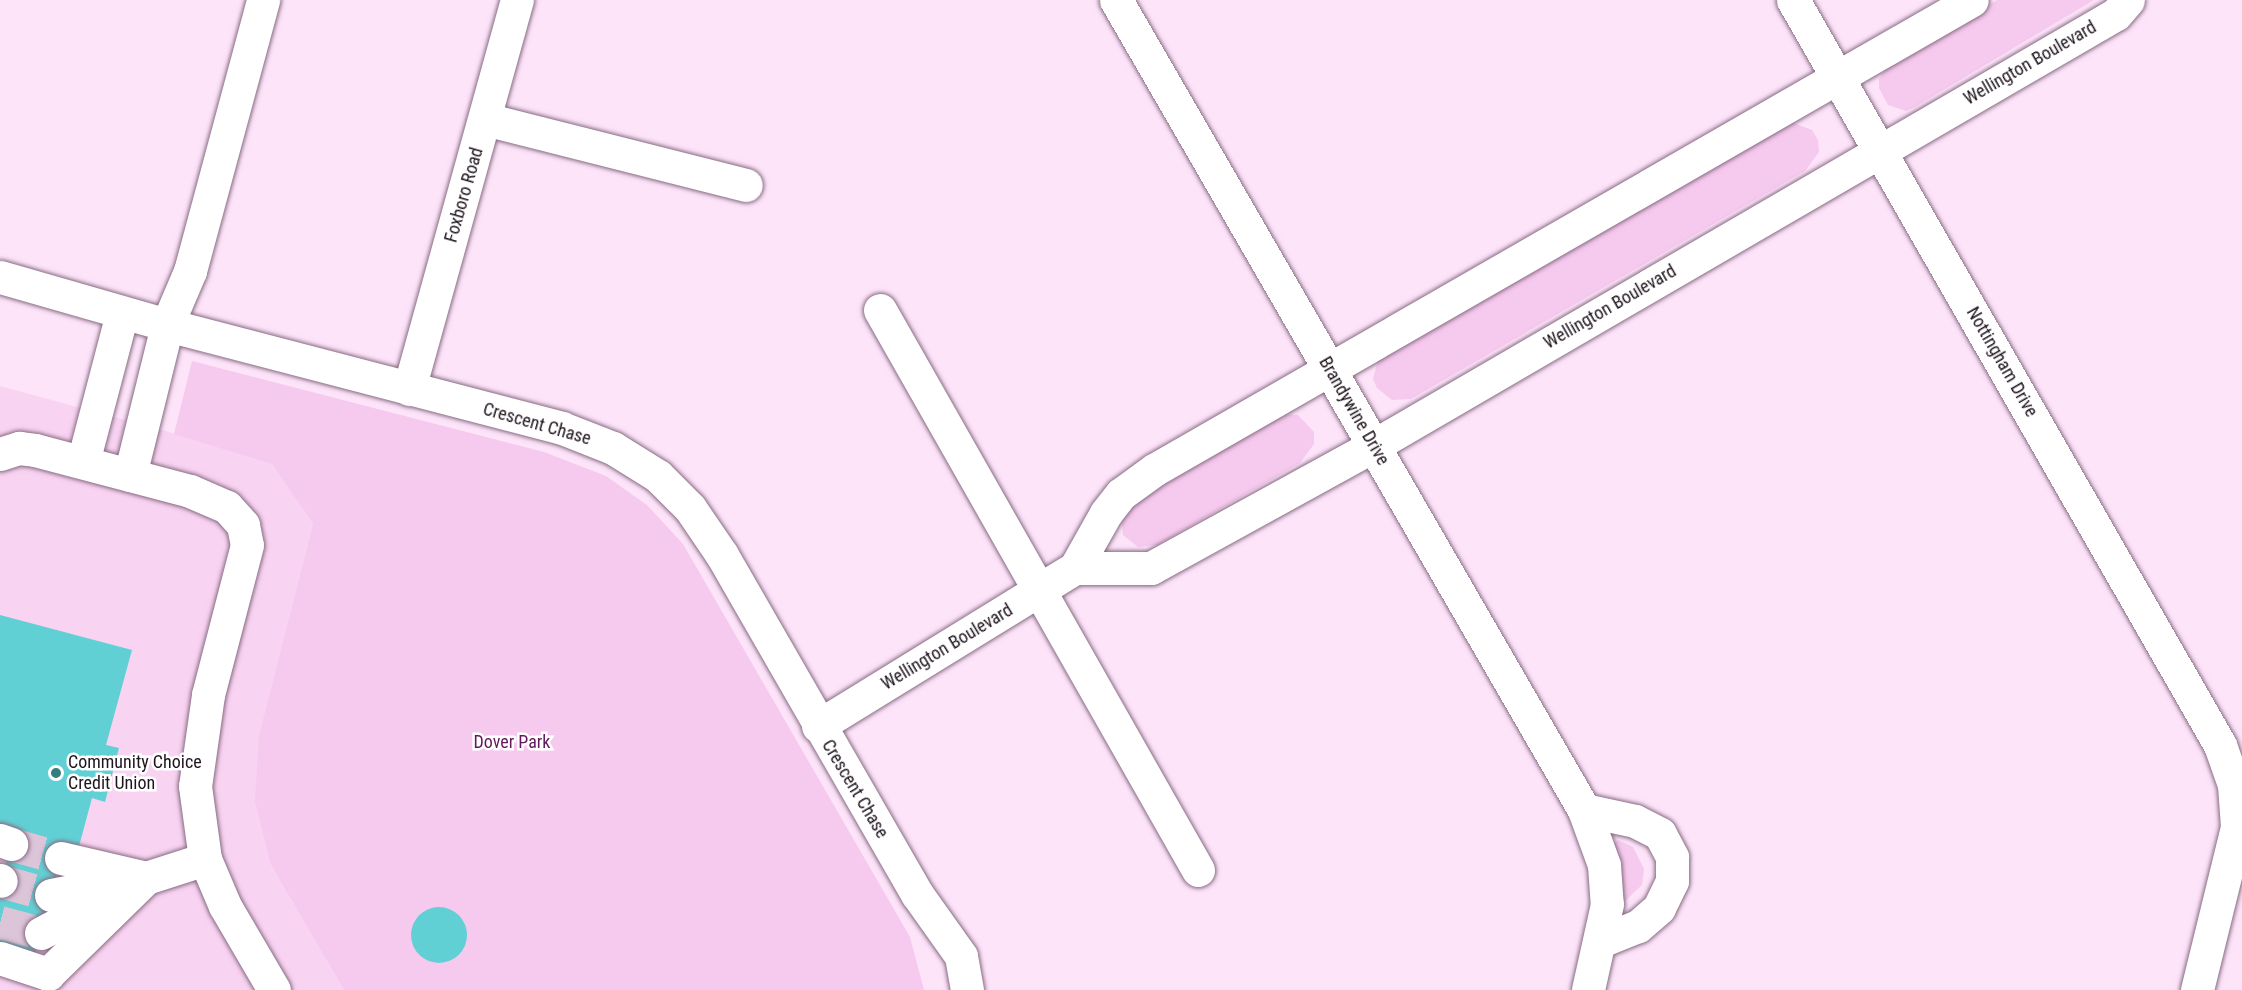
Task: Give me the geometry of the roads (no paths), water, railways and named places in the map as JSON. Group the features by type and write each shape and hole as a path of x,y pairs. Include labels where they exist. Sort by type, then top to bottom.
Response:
{"street":[{"path":"130,475 167,325 190,271 263,0"},
{"name":"Foxboro Road","path":"409,389 486,119 517,0"},
{"name":"Nottingham Drive","path":"1793,0 2208,724 2234,785 2237,861 2198,990"},
{"name":"Wellington Boulevard","path":"818,726 1075,568 1121,494 1154,470 1837,75 1972,0"},
{"name":"Wellington Boulevard","path":"1075,568 1151,568 1373,446 1880,149 2116,14 2128,0"},
{"name":"Brandywine Drive","path":"1123,4 1373,446 1584,810 1604,865 1607,904 1601,941 1588,990"},
{"path":"486,119 746,185"},
{"name":"Crescent Chase","path":"0,277 122,313 562,428 613,448 658,476 690,508 722,555 818,726 917,894 961,956 967,990"},
{"path":"880,310 1198,870"},
{"path":"83,462 122,313"},
{"path":"0,454 19,448 83,462 210,496 227,507 243,525 247,545 199,744 195,786 205,859 225,906 274,990"},
{"path":"2208,724 2242,732"},
{"path":"1584,810 1635,820 1660,834 1672,857 1672,881 1659,908 1638,926 1601,941"},
{"path":"146,878 51,895 146,878 205,859"},
{"path":"0,958 48,974 146,878"}],"tunnel":[{"path":"11,844 61,858"},
{"path":"1,881 51,895"},
{"path":"0,922 41,933"}],"place":[{"name":"Community Choice Credit Union","path":"56,773"}],"park label":[{"name":"Dover Park","path":"512,742"}]}
